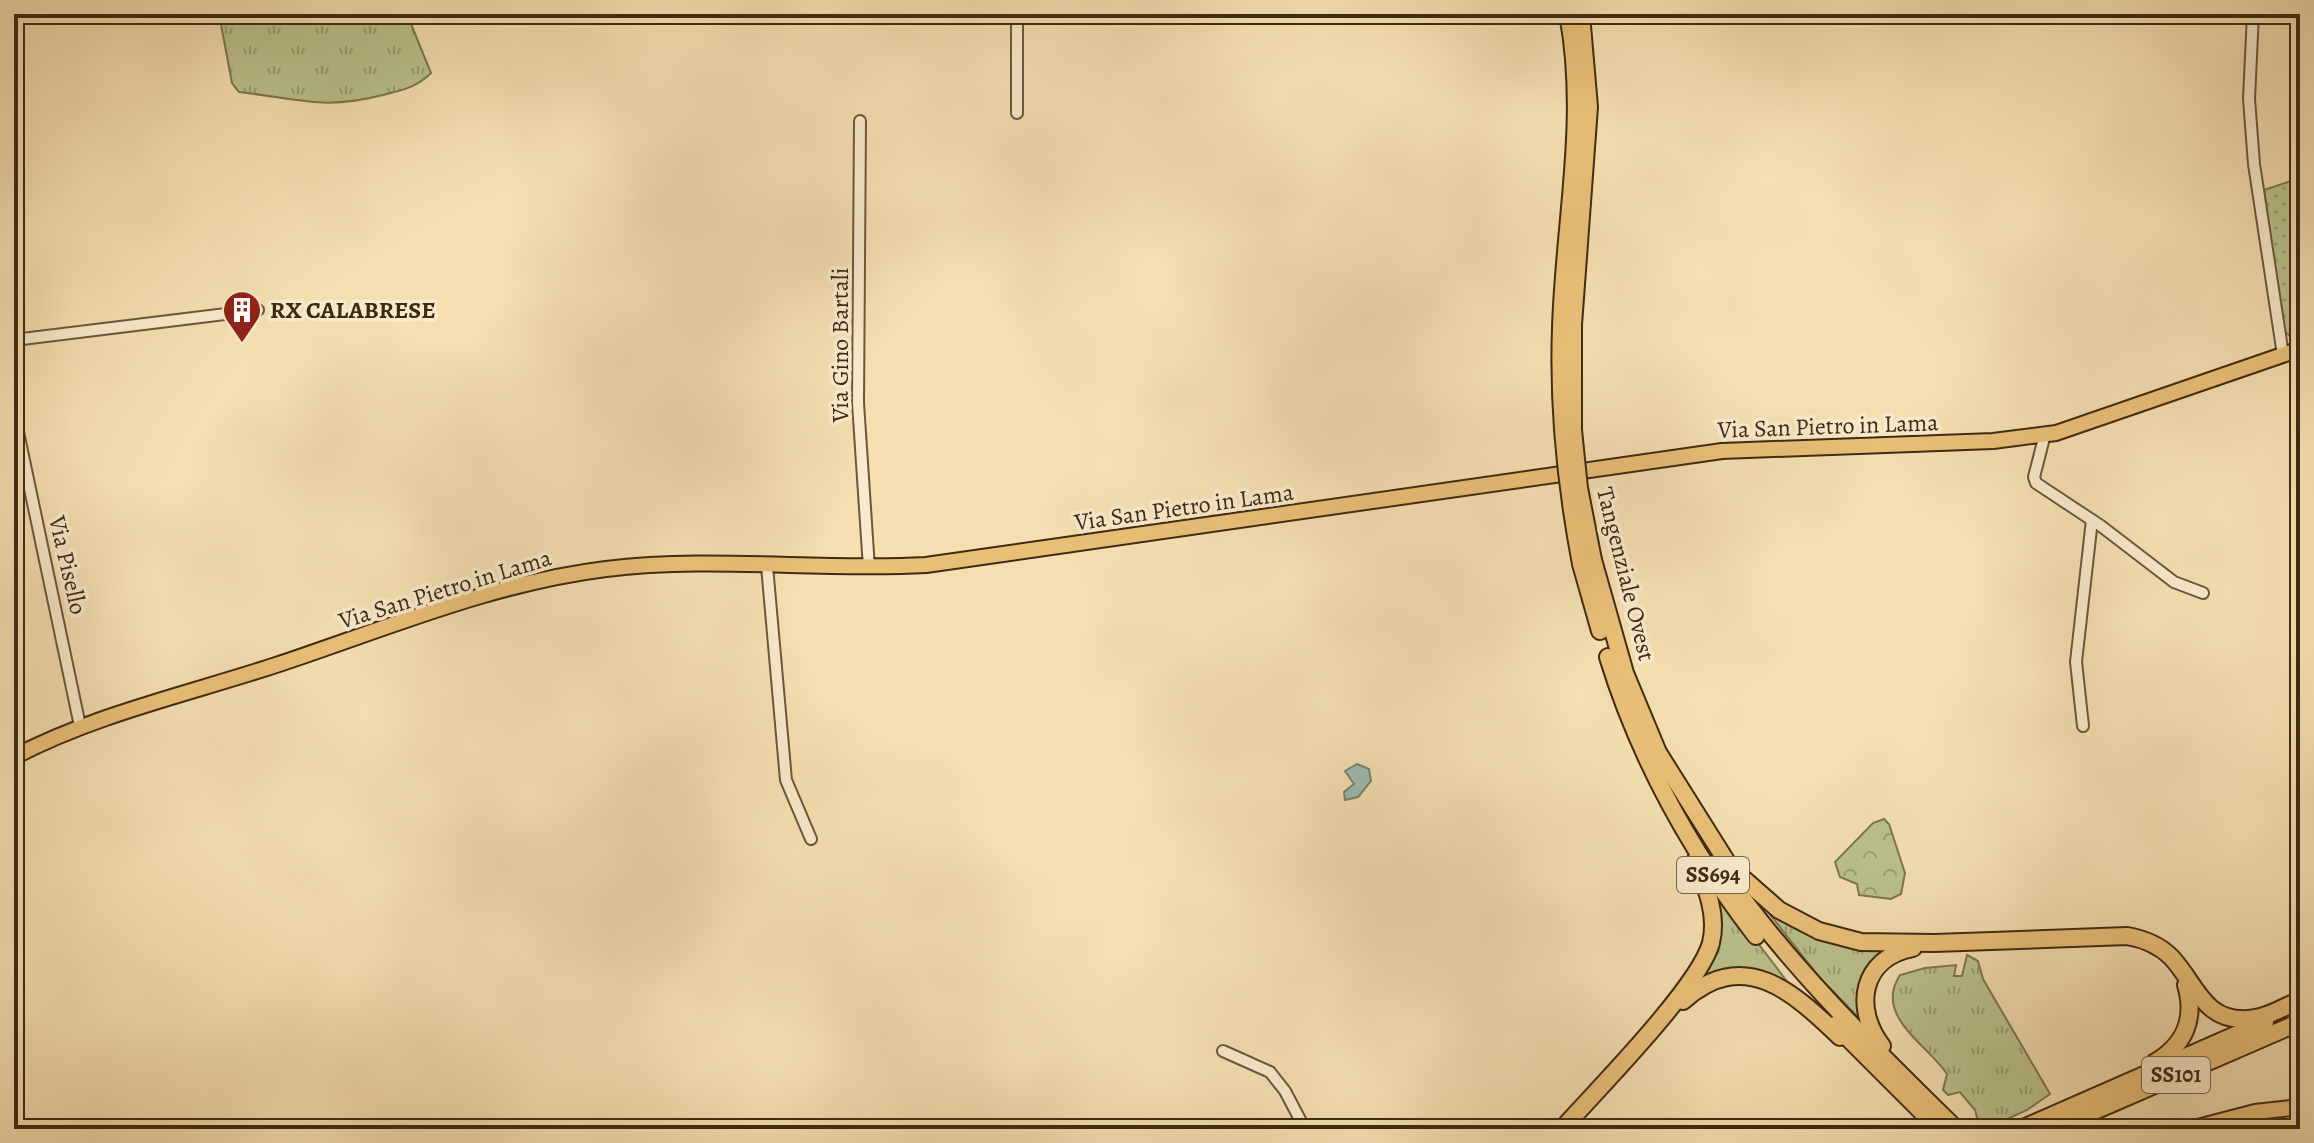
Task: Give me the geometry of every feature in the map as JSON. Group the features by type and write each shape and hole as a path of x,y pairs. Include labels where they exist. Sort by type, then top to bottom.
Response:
{"highway":[{"name":"Tangenziale Ovest","path":"1568,14 1577,86 1577,133 1561,327 1561,410 1567,483 1615,678 1658,780 1696,848 1742,917 1786,971 1885,1076 1945,1126"},
{"name":"Tangenziale Ovest","path":"1581,14 1589,107 1573,325 1573,430 1587,562 1625,673 1659,754 1707,847 1770,935 1832,1007 1945,1126"},
{"path":"1659,754 1730,867 1779,910 1819,931 1842,938 1935,943 2127,936 2160,948 2208,1007 2235,1018 2262,1016 2300,1000"},
{"path":"1562,1129 1644,1037 1697,970 1712,934 1708,895 1665,805 1658,780"},
{"path":"1935,943 1904,949 1880,963 1865,987 1863,1003 1877,1039 1937,1104 1945,1126"},
{"path":"2061,1111 2088,1094 2152,1064 2173,1049 2190,1020 2184,976"},
{"path":"1644,1037 1701,985 1719,979 1748,977 1773,983 1793,994 1885,1076"},
{"name":"SS101","path":"2021,1129 2300,1006"},
{"name":"SS101","path":"2053,1129 2300,1024"}],"main road":[{"name":"Via San Pietro in Lama","path":"14,757 80,726 521,584 651,564 869,568 985,558 1722,451 1993,441 2088,425 2300,349"},
{"path":"2190,1129 2255,1112 2300,1107"}],"street":[{"path":"1017,14 1017,113"},
{"path":"2253,14 2249,99 2254,164 2283,355"},
{"name":"Via Gino Bartali","path":"860,121 858,403 869,568"},
{"path":"14,340 258,310"},
{"name":"Via Pisello","path":"14,413 80,726"},
{"path":"2045,434 2034,477 2036,483 2092,520 2174,582 2203,593"},
{"path":"2083,726 2076,662 2092,520"},
{"path":"767,566 786,780 811,839"},
{"path":"1223,1051 1270,1072 1285,1091 1305,1129"}],"green space":[{"path":"219,14 407,14 431,73 405,89 345,102 312,102 239,92 232,83"},
{"path":"2300,178 2300,336 2292,338 2283,330 2264,190"},
{"path":"1884,819 1889,824 1905,873 1901,894 1891,899 1859,895 1857,884 1840,877 1835,862 1873,823"},
{"path":"1712,883 1789,984 1767,973 1744,968 1722,971 1699,980"},
{"path":"1761,903 1889,949 1882,953 1864,1023 1820,978"},
{"path":"1967,955 1978,961 1983,979 2050,1094 2027,1110 1986,1129 1980,1129 1975,1110 1960,1092 1948,1095 1943,1090 1947,1074 1906,1029 1893,1004 1893,990 1900,975 1925,968 1956,965 1954,976 1962,976"}],"water":[{"path":"1357,764 1369,769 1371,781 1358,797 1345,800 1344,792 1354,784 1345,771"}],"place":[{"name":"RX CALABRESE","path":"242,344"}]}
